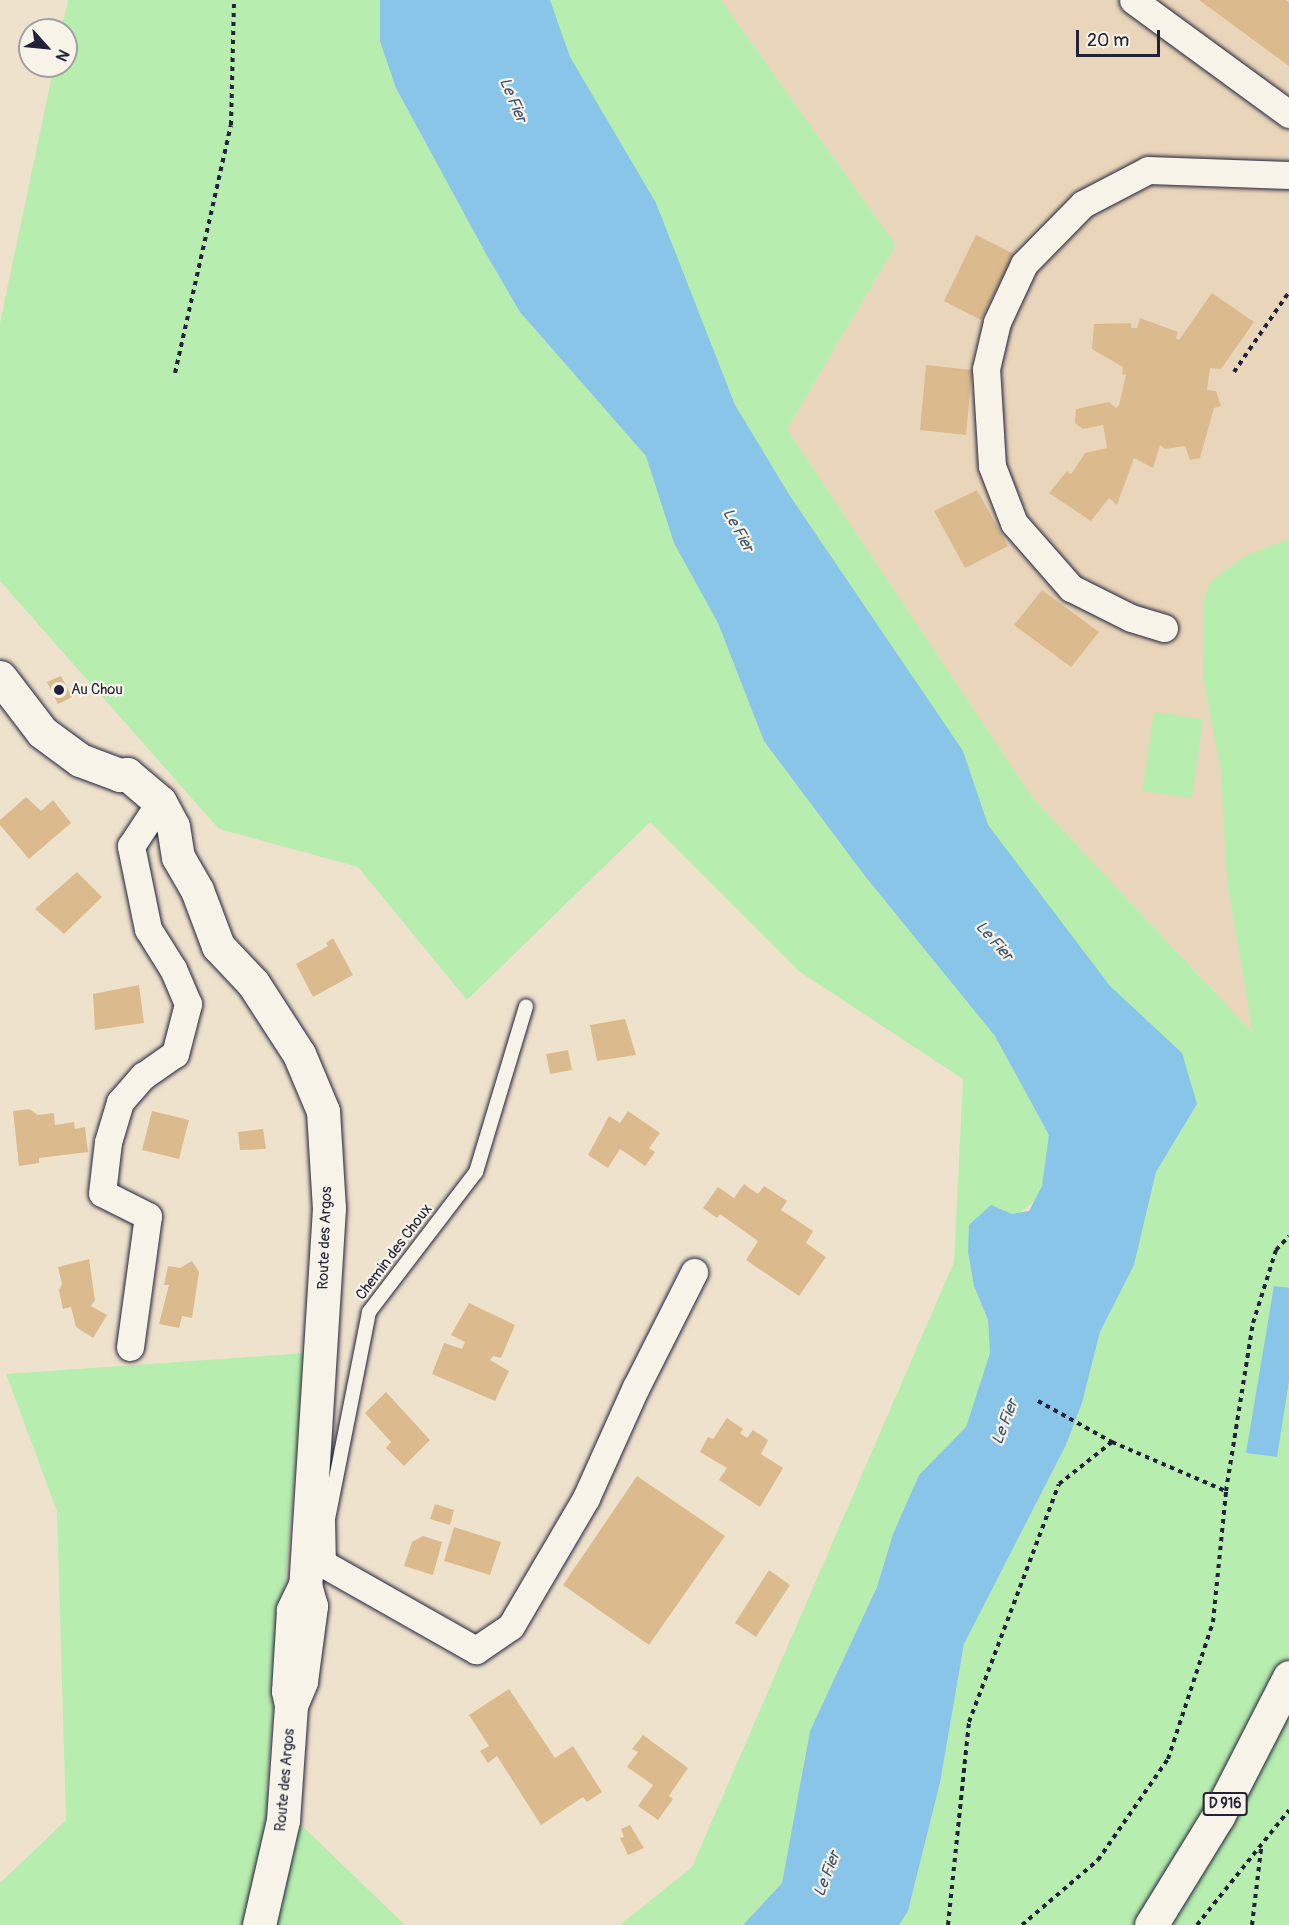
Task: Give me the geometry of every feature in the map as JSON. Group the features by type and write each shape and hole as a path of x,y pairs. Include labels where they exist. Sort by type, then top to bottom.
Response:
{"main road":[{"name":"Route des Argos","path":"0,677 42,732 70,740 126,766 127,774 190,834 199,864 197,890 219,946 253,982 299,1054 323,1111 329,1208 308,1542 315,1583 293,1610 288,1691 291,1705 284,1820 259,1925"},
{"name":"D 916","path":"1151,1925 1223,1807 1289,1677"}],"street":[{"path":"1133,0 1289,114"},
{"path":"1164,628 1131,618 1071,588 1014,523 992,466 986,369 997,322 1024,264 1083,204 1148,170 1289,175"},
{"path":"130,1347 148,1216 102,1193 108,1142 120,1102 143,1076 175,1054 188,1004 173,969 147,930 131,846 167,814"},
{"path":"315,1583 476,1650 511,1626 586,1498 636,1387 694,1272"}],"lane":[{"name":"Chemin des Choux","path":"315,1583 369,1312 476,1172 526,1006"}],"path":[{"path":"175,373 231,125 234,0"},
{"path":"1234,372 1289,292"},
{"path":"1022,1925 1098,1860 1168,1759 1213,1622 1226,1491 1253,1323 1276,1250 1289,1236"},
{"path":"1038,1401 1112,1442 1226,1491"},
{"path":"948,1925 969,1722 1059,1484 1112,1442"},
{"path":"1197,1925 1261,1849 1289,1810"},
{"path":"1252,1925 1261,1849"}],"shaded area":[{"path":"721,0 1289,0 1289,1031 1254,1034 1033,798 787,429 896,245"}],"green space":[{"path":"68,0 721,0 896,245 787,429 1033,798 1253,1033 1227,881 1221,772 1203,676 1204,599 1211,581 1245,556 1289,539 1289,1925 899,1925 908,1911 940,1783 964,1644 1066,1445 1082,1403 1100,1332 1134,1265 1156,1172 1197,1104 1190,1083 968,1252 974,1286 988,1320 990,1353 966,1428 919,1475 893,1534 877,1587 810,1731 782,1883 743,1925 620,1925 692,1867 954,1262 963,1079 800,972 650,822 467,1000 358,867 219,829 0,581 0,323 51,78 78,78 78,18 64,18"},
{"path":"1154,712 1203,719 1192,798 1142,791"},
{"path":"306,1353 266,1791 405,1925 0,1925 0,1883 66,1820 57,1511 6,1374"}],"water":[{"name":"Le Fier","path":"380,0 550,0 570,57 656,203 735,405 790,496 963,751 988,825 1110,986 1182,1053 1197,1104 1156,1172 1134,1265 1100,1332 1082,1403 1066,1445 964,1644 940,1783 908,1911 899,1925 743,1925 782,1883 810,1731 877,1587 893,1534 919,1475 966,1427 990,1353 988,1320 974,1286 968,1252 969,1225 991,1205 1012,1214 1029,1211 1042,1186 1049,1135 995,1036 865,876 764,741 718,623 674,543 646,456 520,312 485,252 396,88 380,41"},
{"path":"1274,1286 1289,1288 1289,1381 1277,1457 1246,1453"}],"building":[{"path":"1199,0 1286,0 1289,3 1289,66"},
{"path":"976,235 1014,254 981,320 944,301"},
{"path":"1212,293 1254,322 1221,369 1210,368 1207,390 1216,391 1221,406 1214,408 1200,458 1190,460 1185,446 1165,449 1160,445 1153,468 1134,458 1117,505 1109,498 1091,521 1049,493 1067,471 1071,474 1085,453 1107,448 1103,425 1083,429 1075,423 1076,409 1109,402 1116,408 1119,405 1126,375 1122,374 1123,367 1092,349 1094,324 1131,323 1131,328 1137,328 1140,318 1178,332 1176,338 1179,340"},
{"path":"926,365 972,370 966,435 920,430"},
{"path":"977,490 1008,546 965,568 934,511"},
{"path":"1042,590 1099,632 1071,667 1014,625"},
{"name":"Au Chou","path":"61,676 72,697 58,704 47,682"},
{"path":"26,797 41,811 53,800 71,823 29,859 0,825 0,820"},
{"path":"77,872 102,897 64,934 35,909"},
{"path":"333,938 353,975 313,997 296,964 328,946 326,943"},
{"path":"139,985 144,1023 95,1030 93,994"},
{"path":"625,1019 636,1055 597,1061 590,1025"},
{"path":"568,1050 572,1070 550,1074 546,1054"},
{"path":"29,1109 38,1115 54,1113 55,1125 74,1122 75,1129 85,1127 88,1152 39,1158 39,1163 19,1166 13,1111"},
{"path":"152,1111 189,1120 179,1159 142,1150"},
{"path":"628,1111 660,1133 649,1148 655,1152 645,1166 620,1149 608,1168 588,1155 609,1116 620,1123"},
{"path":"263,1129 266,1149 240,1150 238,1132"},
{"path":"744,1184 758,1194 764,1186 787,1201 781,1210 813,1231 806,1243 826,1257 799,1296 746,1260 758,1241 720,1214 717,1218 703,1208 718,1187 734,1198"},
{"path":"89,1259 95,1300 91,1306 107,1315 93,1338 76,1327 71,1307 63,1309 59,1290 62,1284 58,1267"},
{"path":"192,1261 199,1272 192,1318 182,1316 179,1328 159,1324 169,1285 164,1285 168,1266 180,1268"},
{"path":"469,1303 515,1325 501,1358 493,1356 490,1360 509,1371 495,1401 432,1374 444,1343 462,1349 465,1342 451,1335"},
{"path":"386,1392 430,1440 404,1466 386,1448 391,1442 365,1413"},
{"path":"727,1418 743,1429 740,1433 747,1438 753,1430 768,1440 761,1454 783,1468 760,1507 719,1480 727,1468 700,1452 708,1437 713,1439"},
{"path":"637,1476 725,1536 649,1645 563,1585"},
{"path":"435,1504 454,1510 450,1525 430,1519"},
{"path":"454,1527 501,1542 490,1575 444,1561"},
{"path":"423,1536 442,1542 433,1575 404,1566 412,1542"},
{"path":"769,1570 790,1585 756,1637 735,1623"},
{"path":"509,1689 555,1758 573,1746 602,1792 587,1802 583,1797 541,1825 497,1756 488,1763 480,1751 489,1746 469,1715"},
{"path":"643,1735 688,1768 669,1796 673,1799 658,1820 638,1806 653,1785 627,1767 638,1752 632,1749"},
{"path":"630,1825 644,1848 628,1855 620,1838 624,1837 621,1829"}],"place":[{"name":"Au Chou","path":"59,690"}]}
